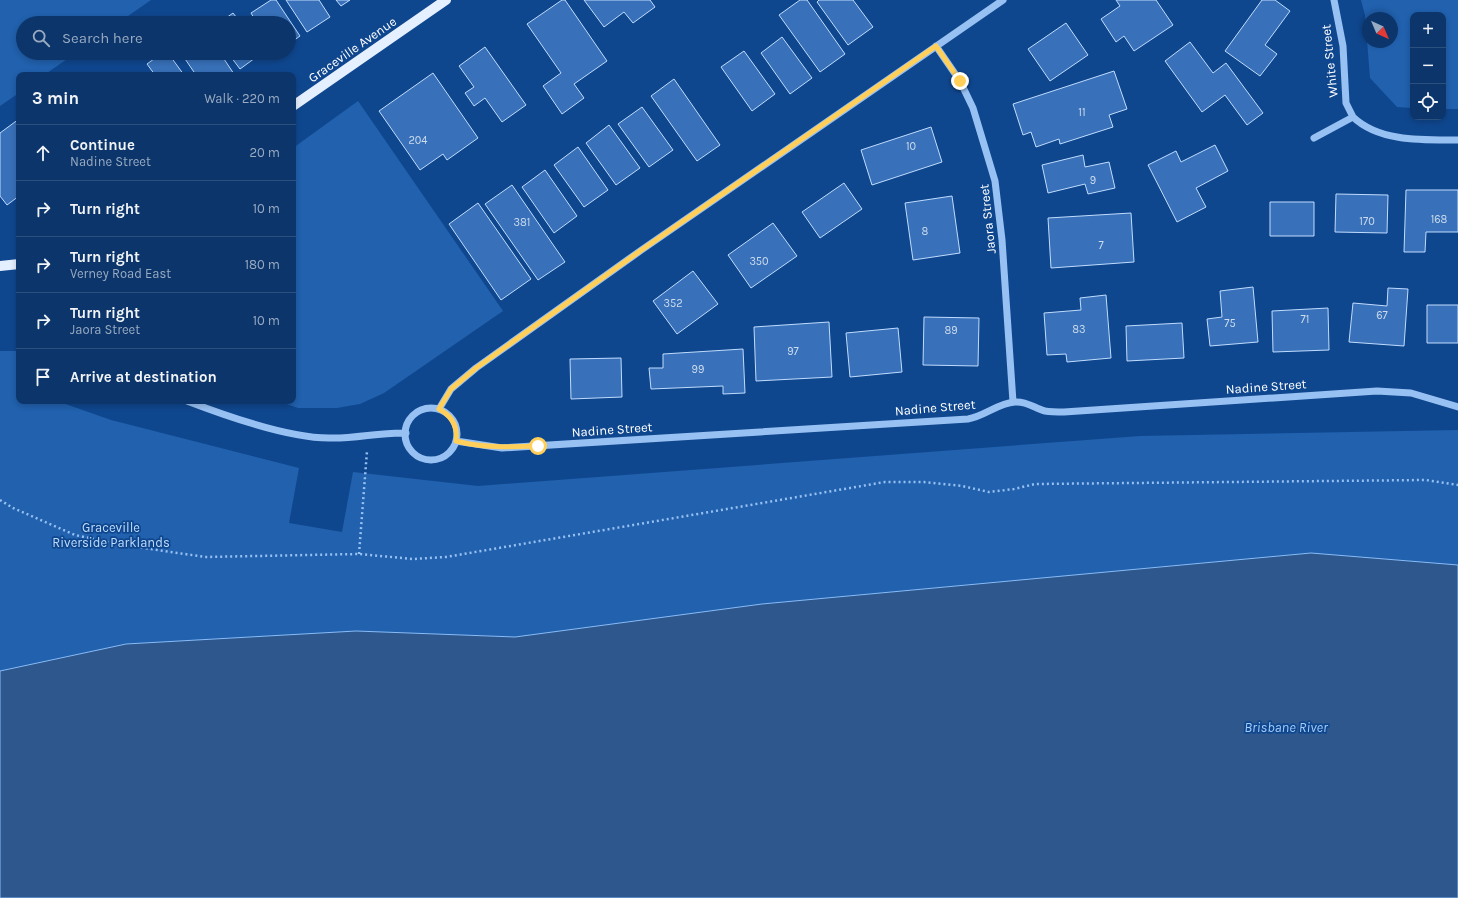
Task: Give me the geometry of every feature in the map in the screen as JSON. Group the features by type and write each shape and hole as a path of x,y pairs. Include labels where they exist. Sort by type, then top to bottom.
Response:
{"main road":[{"name":"Graceville Avenue","path":"296,104 446,0"},
{"path":"0,266 16,264"}],"street":[{"path":"439,409 451,389 476,368 646,247 1003,0"},
{"name":"White Street","path":"1334,0 1342,46 1346,103 1353,117 1365,128 1387,136 1458,140"},
{"name":"Jaora Street","path":"936,46 960,81 973,108 995,181 1002,240 1013,402"},
{"path":"1314,138 1353,117"},
{"name":"Nadine Street","path":"456,441 502,448 968,419 982,416 1001,406 1013,402 1026,402 1045,411 1064,412 1377,391 1411,393 1458,408"},
{"path":"196,404 256,424 308,436 328,438 406,433"},
{"path":"431,408 439,409 452,418 456,425 456,441 447,454 431,460 423,458 413,452 406,442 406,433 407,426 416,413 431,408"}],"path":[{"path":"359,554 367,449"},
{"path":"0,500 13,508 75,535 117,544 205,557 359,554 413,559 446,557 885,482 924,482 962,486 989,492 1014,489 1035,484 1426,480 1458,485"}],"green space":[{"path":"0,0 151,0 128,16 16,16 16,60 66,60 48,72 16,72 16,95 0,106"},
{"path":"1361,0 1458,0 1458,109 1446,109 1446,12 1410,12 1410,108 1397,107 1370,78 1368,48 1398,48 1398,12 1364,12"},
{"path":"358,101 503,311 384,393 360,404 337,408 298,408 287,404 296,404 296,146"},
{"name":"Graceville Riverside Parklands","path":"0,351 16,351 16,404 66,404 111,420 299,468 289,523 342,532 353,472 478,486 1140,436 1458,430 1458,565 1311,553 762,604 515,637 356,631 126,644 0,671"}],"water":[{"name":"Brisbane River","path":"1311,553 1458,565 1458,898 0,898 0,671 126,644 356,631 515,637 762,604"}],"building":[{"path":"271,0 276,0 287,16 253,16 251,13"},
{"path":"286,0 319,0 330,17 307,32"},
{"path":"336,0 350,0 341,6"},
{"path":"562,0 565,0 607,61 574,84 584,98 562,114 543,86 561,73 527,24"},
{"path":"584,0 650,0 655,7 633,23 624,12 604,27"},
{"path":"800,0 807,0 845,54 820,72 779,15"},
{"path":"819,0 853,0 873,27 848,45 817,2"},
{"path":"1116,0 1156,0 1173,25 1134,51 1124,36 1116,42 1101,19 1120,6"},
{"path":"1262,0 1275,0 1290,11 1265,45 1277,54 1260,76 1225,51"},
{"path":"1066,23 1088,55 1050,81 1028,49"},
{"path":"296,30 300,36 296,39"},
{"path":"782,37 812,78 790,94 761,53"},
{"path":"1190,42 1213,73 1226,63 1263,113 1247,125 1225,95 1202,112 1165,61"},
{"path":"485,47 526,105 502,122 485,98 474,106 465,93 474,87 459,66"},
{"path":"744,51 775,94 752,111 721,67"},
{"path":"152,60 173,60 182,72 153,72 147,64"},
{"path":"186,60 225,60 233,72 194,72"},
{"path":"233,60 252,60 240,69"},
{"path":"1114,71 1127,109 1109,115 1113,127 1060,144 1059,139 1036,147 1031,132 1023,135 1013,104"},
{"path":"433,73 478,138 447,160 443,154 420,170 379,111"},
{"path":"674,79 720,145 697,161 651,96"},
{"path":"642,107 673,150 649,167 618,124"},
{"path":"16,121 16,198 7,205 0,196 0,133"},
{"path":"609,125 640,168 616,185 586,143"},
{"path":"931,127 942,162 872,185 861,150"},
{"path":"1215,145 1228,171 1196,188 1206,207 1177,222 1148,165 1176,151 1181,162"},
{"path":"578,147 608,190 584,207 554,165"},
{"path":"1083,155 1085,167 1109,162 1115,188 1088,194 1085,184 1048,193 1042,165"},
{"path":"545,170 577,216 554,233 522,187"},
{"path":"844,183 862,209 820,238 802,212"},
{"path":"512,185 565,262 538,280 485,204"},
{"path":"1406,190 1458,190 1458,232 1426,232 1425,252 1404,252"},
{"path":"1336,194 1388,195 1387,233 1335,232"},
{"path":"952,196 960,253 913,260 905,203"},
{"path":"1270,202 1314,202 1314,236 1270,236"},
{"path":"478,203 531,279 501,300 449,224"},
{"path":"1131,213 1134,262 1051,268 1048,218"},
{"path":"773,223 797,256 751,288 728,255"},
{"path":"693,271 718,304 677,334 653,301"},
{"path":"1253,287 1258,342 1210,346 1207,319 1222,317 1220,291"},
{"path":"1388,288 1408,289 1404,346 1349,342 1353,303 1387,306"},
{"path":"1106,295 1111,358 1067,362 1066,354 1047,355 1044,313 1081,310 1080,298"},
{"path":"1427,305 1458,305 1458,343 1427,343"},
{"path":"1328,308 1329,350 1273,352 1272,311"},
{"path":"924,317 979,318 978,366 923,365"},
{"path":"829,322 832,377 756,381 754,327"},
{"path":"1182,323 1184,358 1127,361 1126,326"},
{"path":"898,328 902,372 850,377 846,333"},
{"path":"743,349 745,393 723,394 723,386 651,389 649,368 663,368 663,354"},
{"path":"621,358 622,397 571,399 570,359"}],"route":[{"path":"538,446 502,448 466,444 456,441 456,425 452,418 439,409 451,389 476,368 640,251 936,46 960,81"}]}
